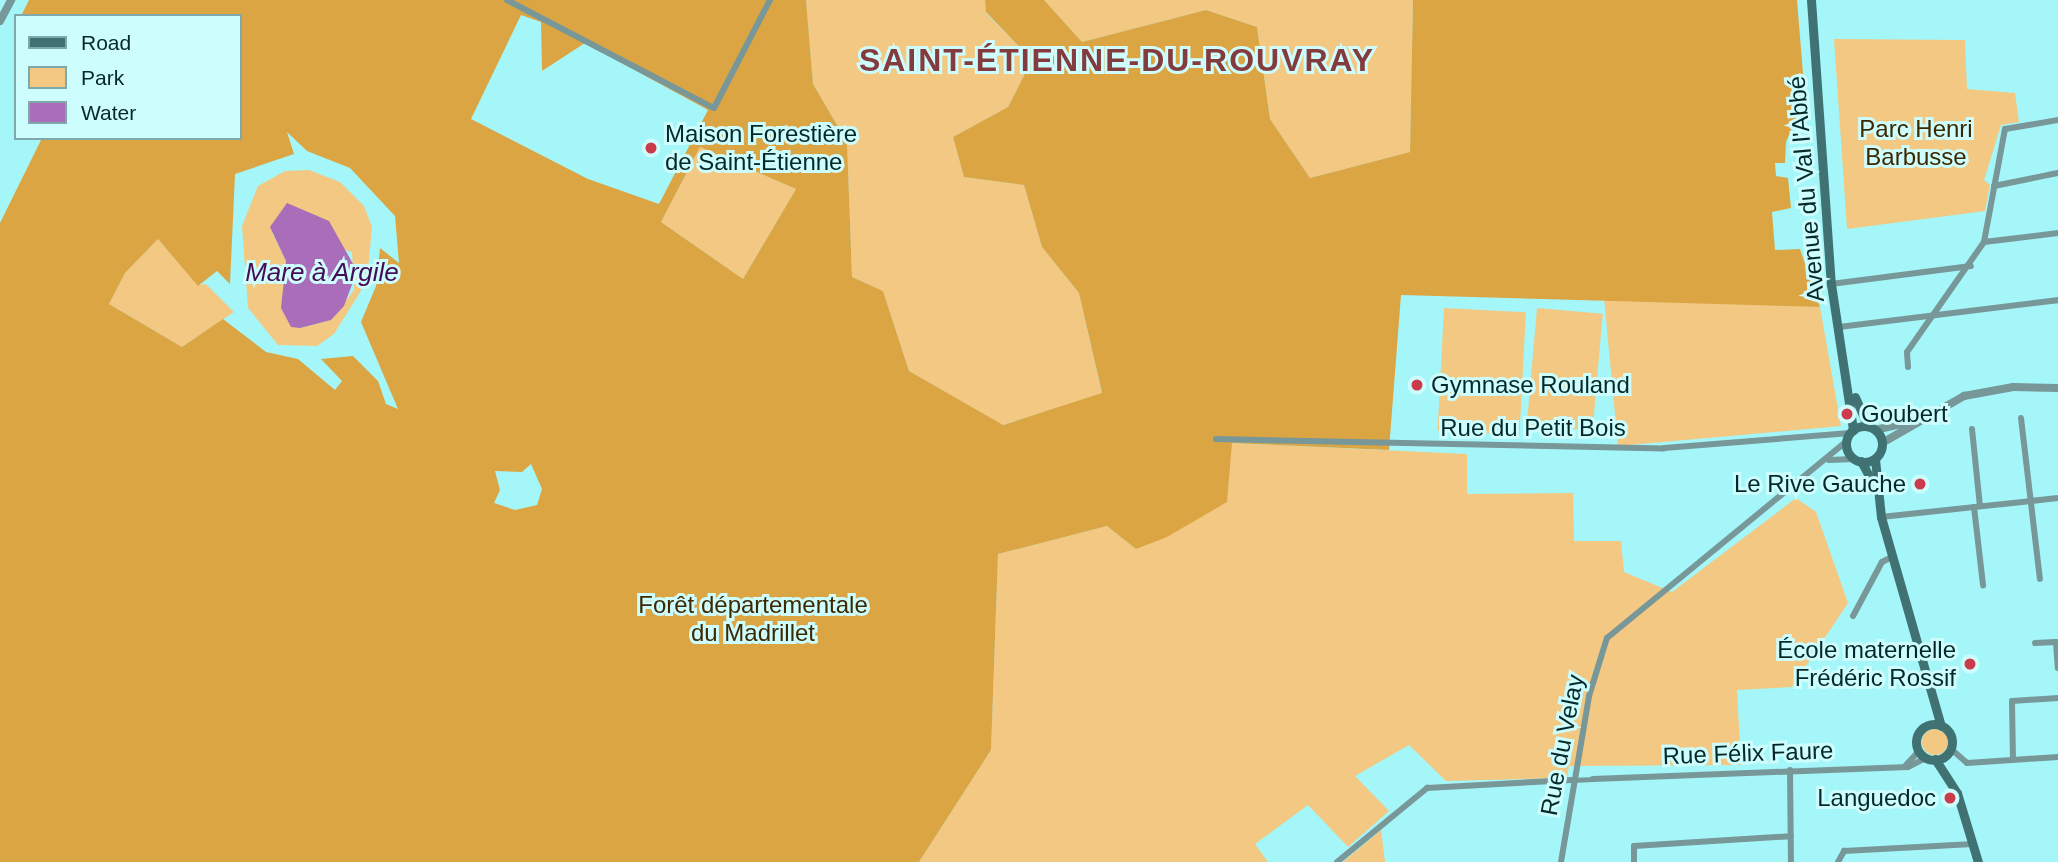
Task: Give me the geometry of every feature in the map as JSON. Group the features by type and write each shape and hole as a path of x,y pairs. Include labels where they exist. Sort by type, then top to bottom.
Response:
{"main road":[{"name":"Avenue du Val l'Abbé","path":"1811,0 1831,284 1847,374 1850,435"},
{"name":"Avenue du Val l'Abbé","path":"1847,374 1872,428 1882,443"},
{"path":"1872,428 1850,435 1858,460 1873,484"},
{"path":"1882,443 1875,458 1873,484 1931,705 1941,726 1951,736 1948,774 1978,862"},
{"path":"1858,460 1875,458"},
{"path":"1931,705 1926,726 1917,737 1927,756 1948,774"},
{"path":"1926,726 1941,726"},
{"path":"1927,756 1950,750"}],"street":[{"path":"0,21 11,0"},
{"path":"507,0 714,108 770,0"},
{"path":"1908,367 1908,352 1971,266 1984,242 2006,129 2058,120"},
{"path":"1994,186 2058,173"},
{"path":"1984,242 2058,233"},
{"path":"1831,284 1971,266"},
{"path":"1839,327 2058,300"},
{"path":"1882,443 1909,423 1991,389 2058,388"},
{"path":"2021,418 2040,579"},
{"path":"1872,428 1909,423"},
{"path":"1972,429 1983,585"},
{"path":"1827,461 1850,435"},
{"name":"Rue du Petit Bois","path":"1216,439 1664,448 1850,435"},
{"path":"1827,461 1858,460"},
{"name":"Rue du Velay","path":"1561,862 1572,780 1607,638 1827,461"},
{"path":"1881,517 2058,498"},
{"path":"1853,616 1882,562 1892,557"},
{"path":"2035,643 2056,642 2058,668"},
{"path":"2013,760 2012,701 2058,698"},
{"path":"1950,750 1967,763 2058,757"},
{"name":"Rue Félix Faure","path":"1593,779 1906,765 1927,756"},
{"path":"1790,770 1791,862"},
{"path":"1337,862 1427,788 1593,779"},
{"path":"1634,862 1634,846 1791,836"},
{"path":"1838,862 1844,851 1973,844"}],"green space":[{"name":"Forêt départementale du Madrillet","path":"29,0 806,0 813,84 847,142 852,277 883,291 909,371 1003,425 1102,393 1079,293 1042,247 1024,185 964,177 953,137 1008,107 1032,60 986,12 985,0 1044,0 1082,42 1206,10 1257,27 1270,119 1310,178 1410,152 1413,0 1797,0 1805,98 1786,142 1785,163 1775,163 1776,176 1788,178 1791,208 1772,212 1775,250 1800,249 1820,307 1401,295 1389,450 1232,443 1227,502 1167,537 1136,549 1107,526 998,554 991,750 919,862 0,862 0,223 41,140 242,140 242,14 22,14","holes":["521,15 541,22 542,71 585,43 708,110 659,204 588,179 471,119","287,132 307,151 350,168 395,216 399,263 380,248 376,286 361,322 398,409 386,404 378,381 353,356 321,359 342,381 335,390 298,359 266,352 223,319 182,347 109,304 125,273 158,239 198,286 217,271 230,284 235,174 294,154","700,147 796,189 743,279 661,222","531,464 542,489 537,505 515,510 494,503 500,490 495,471 522,472"]},
{"path":"806,0 985,0 986,13 1032,60 1008,107 953,137 964,177 1024,185 1042,247 1079,293 1102,394 1002,425 909,371 883,291 852,277 847,142 813,84"},
{"path":"1044,0 1413,0 1410,152 1310,178 1270,119 1257,27 1206,10 1082,42"},
{"name":"Parc Henri Barbusse","path":"1834,39 1965,40 1967,89 2015,93 2019,122 2001,125 1984,180 1990,185 1985,211 1847,229"},
{"path":"700,147 796,189 743,279 661,222"},
{"path":"309,170 340,182 364,206 372,227 367,281 334,334 317,346 278,345 248,308 242,226 258,186 285,171","holes":["272,232 352,252 354,290 331,320 300,328 283,293 286,261"]},
{"path":"158,239 198,285 206,284 234,312 182,347 109,304 125,273"},
{"path":"1604,298 1820,307 1841,426 1618,446"},
{"path":"1444,308 1526,312 1519,435 1438,431"},
{"path":"1537,308 1603,314 1593,430 1527,425"},
{"path":"1231,443 1467,454 1467,494 1573,493 1574,541 1621,541 1624,572 1672,592 1796,498 1816,512 1848,603 1792,687 1737,690 1741,765 1569,766 1567,778 1446,781 1409,745 1355,776 1389,811 1348,847 1308,805 1255,844 1268,862 919,862 991,750 998,554 1107,526 1136,549 1227,502"},
{"path":"1935,729 1944,733 1948,742 1944,751 1935,755 1926,751 1922,742 1926,733"},
{"path":"1381,830 1385,862 1343,862"}],"water":[{"name":"Mare à Argile","path":"287,203 329,221 357,271 344,306 331,320 300,328 291,327 281,308 286,261 270,227"}],"place":[{"name":"Maison Forestière de Saint-Étienne","path":"651,148"},
{"name":"Gymnase Rouland","path":"1417,385"},
{"name":"Goubert","path":"1847,414"},
{"name":"Le Rive Gauche","path":"1920,484"},
{"name":"École maternelle Frédéric Rossif","path":"1970,664"},
{"name":"Languedoc","path":"1950,798"}],"district":[{"name":"SAINT-ÉTIENNE-DU-ROUVRAY","path":"1117,60"}]}
